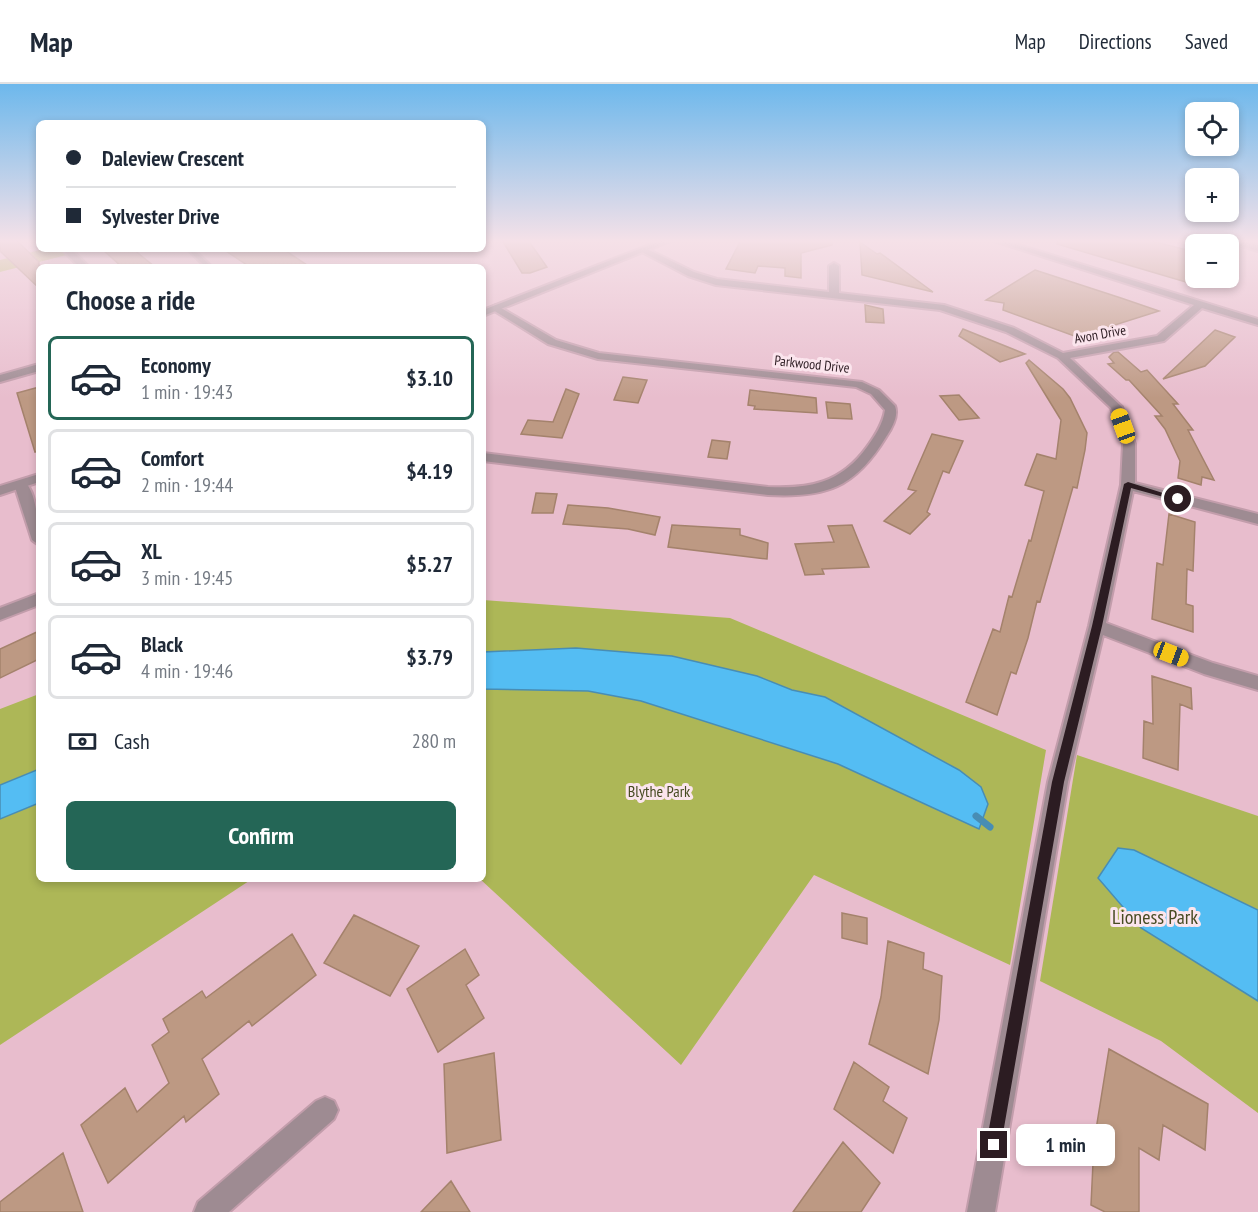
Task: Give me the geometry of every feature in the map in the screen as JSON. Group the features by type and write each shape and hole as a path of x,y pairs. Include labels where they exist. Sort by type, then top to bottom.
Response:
{"street":[{"path":"486,312 536,293"},
{"path":"830,293 941,307 1010,330 1062,356 1116,408 1129,444 1128,484 1097,626 1058,782 981,1212"},
{"path":"1164,293 1258,322"},
{"name":"Avon Drive","path":"1062,356 1160,339 1201,304"},
{"name":"Parkwood Drive","path":"486,457 768,491 814,491 837,485 853,474 870,453 890,417 891,410 882,398 858,384 598,356 552,342 496,308"},
{"path":"0,379 36,368"},
{"path":"0,491 36,479"},
{"path":"21,484 36,531"},
{"path":"1128,484 1258,519"},
{"path":"0,615 36,599"},
{"path":"1097,626 1210,669 1258,683"},
{"path":"208,1212 325,1110"}],"green space":[{"name":"Blythe Park","path":"486,600 730,618 1046,750 1010,965 814,875 681,1065 483,882 486,882"},
{"path":"36,695 36,882 247,882 0,1045 0,709"},
{"name":"Lioness Park","path":"1077,755 1258,816 1258,1113 1161,1041 1040,981"}],"water":[{"path":"576,648 672,656 757,676 792,690 825,697 959,770 981,787 988,804 979,829 838,764 641,701 588,691 486,689 486,652"},
{"path":"36,770 36,804 0,819 0,785"},
{"path":"1118,848 1134,850 1258,910 1258,1001 1141,928 1098,878"}],"building":[{"path":"998,293 1103,293 1159,311 1077,337 1003,310 1004,303 986,300"},
{"path":"865,305 883,309 884,323 866,322"},
{"path":"963,329 1025,354 1000,362 959,336"},
{"path":"1215,330 1235,337 1205,366 1163,379"},
{"path":"1114,352 1118,352 1141,372 1147,370 1178,404 1173,404 1193,430 1188,430 1214,480 1202,477 1201,485 1178,478 1180,461 1165,429 1155,416 1162,416 1129,380 1126,380 1108,364 1114,363 1109,357"},
{"path":"1029,360 1063,389 1070,398 1087,433 1077,488 1073,487 1040,602 1037,601 1016,674 1011,672 997,715 966,702 993,629 1000,632 1009,596 1012,597 1029,540 1031,541 1044,491 1025,485 1037,454 1056,459 1061,420 1026,363"},
{"path":"623,377 647,380 638,403 614,400"},
{"path":"36,388 36,452 35,452 17,393"},
{"path":"566,389 579,394 562,438 521,434 528,420 553,422"},
{"path":"750,390 816,398 817,413 754,409 755,406 748,405"},
{"path":"959,395 979,418 959,420 940,396"},
{"path":"826,402 850,404 852,419 828,418"},
{"path":"932,434 963,441 949,473 943,471 927,512 930,514 910,534 884,521 916,491 908,489"},
{"path":"712,440 730,442 727,459 708,457"},
{"path":"536,493 557,494 553,513 532,513"},
{"path":"568,505 608,508 660,517 655,535 628,529 563,524"},
{"path":"1169,514 1195,522 1193,571 1187,569 1186,604 1193,606 1193,632 1152,619 1157,563 1163,565"},
{"path":"672,525 740,529 740,535 768,543 767,559 668,547"},
{"path":"852,525 869,567 822,569 824,574 805,575 795,544 834,542 828,526"},
{"path":"36,632 36,660 0,678 0,649"},
{"path":"1152,676 1191,688 1192,709 1180,704 1178,770 1143,758 1144,721 1153,724"},
{"path":"842,913 867,918 867,944 842,938"},
{"path":"354,915 419,946 390,996 324,963"},
{"path":"292,934 316,975 252,1026 249,1021 202,1059 219,1094 186,1122 184,1116 108,1183 81,1125 125,1088 137,1112 169,1083 152,1045 169,1032 163,1019 202,991 206,998"},
{"path":"888,941 924,953 923,969 942,976 939,1020 928,1074 869,1044 881,997"},
{"path":"465,949 479,975 466,985 484,1018 438,1052 407,989"},
{"path":"1109,1049 1208,1104 1205,1150 1163,1125 1159,1160 1139,1148 1139,1212 1105,1212 1091,1205 1094,1142"},
{"path":"494,1053 501,1140 447,1153 444,1064"},
{"path":"854,1062 889,1087 883,1101 907,1118 893,1153 834,1109"},
{"path":"843,1142 880,1183 861,1212 793,1212"},
{"path":"63,1153 83,1212 0,1212 0,1202"},
{"path":"451,1181 470,1212 421,1212"}],"waterway":[{"path":"976,816 990,827"}],"route":[{"path":"994,1145 1058,782 1097,626 1128,484 1178,499"}]}
